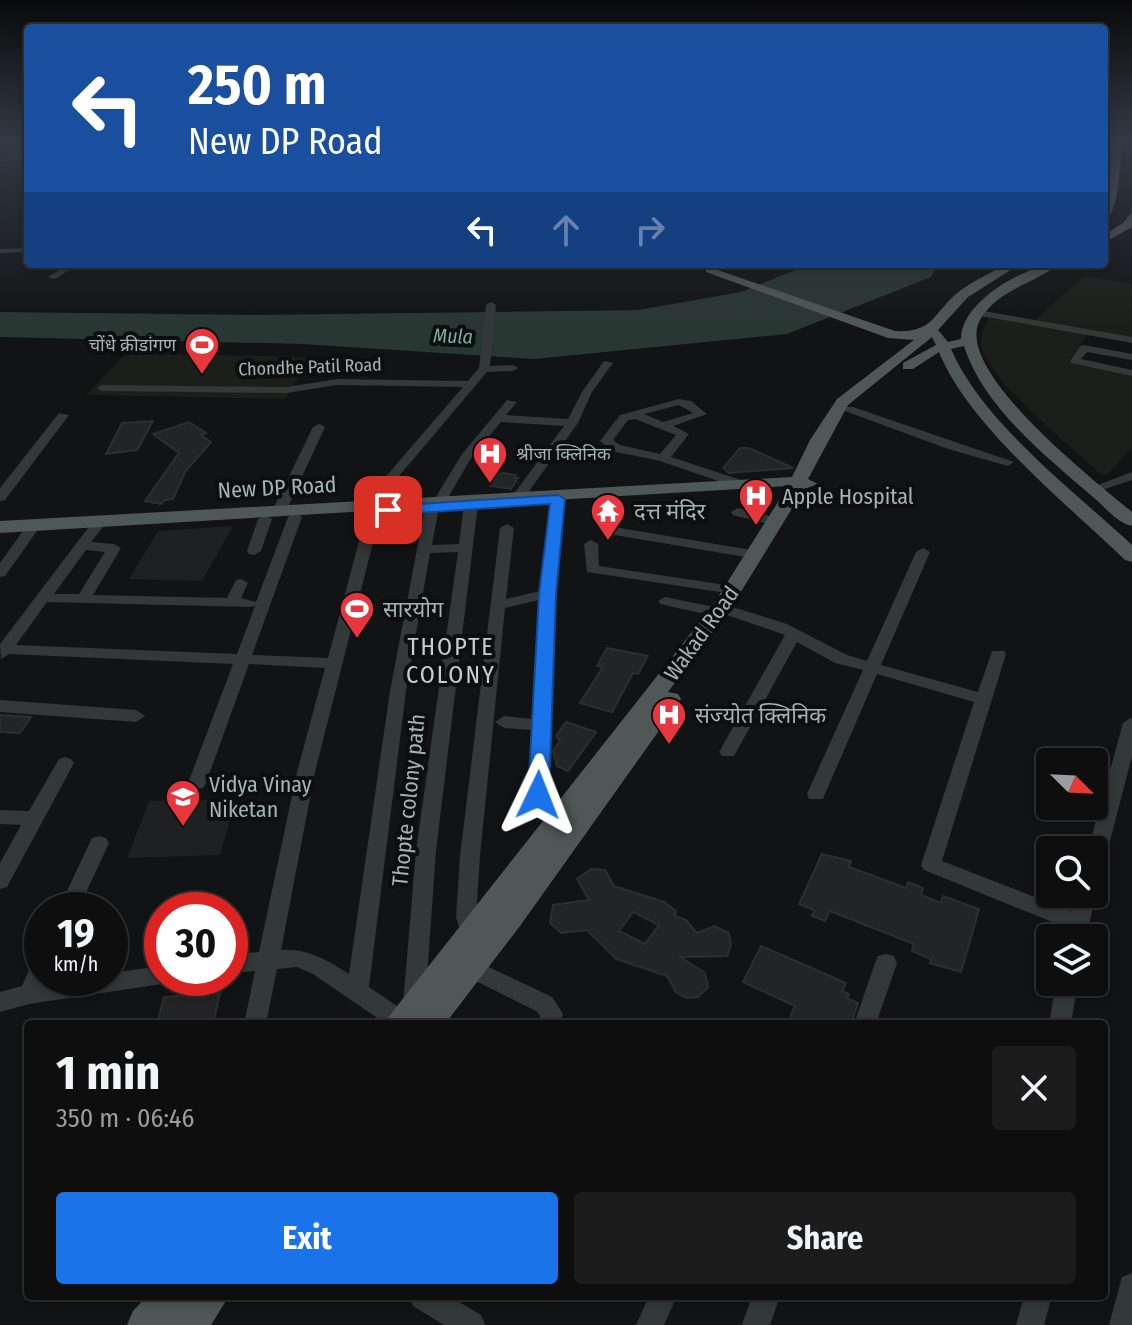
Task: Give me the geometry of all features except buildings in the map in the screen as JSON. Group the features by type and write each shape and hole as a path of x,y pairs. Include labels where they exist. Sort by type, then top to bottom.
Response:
{"main road":[{"path":"1108,219 1131,222"},
{"path":"1108,237 1131,222"},
{"name":"Wakad Road","path":"409,1020 559,820 781,540 801,487 842,402 937,337 964,294 1007,268"},
{"path":"1046,268 1001,292 978,313 967,338 998,394 1130,518"},
{"path":"710,269 893,335 937,337 959,382 983,413 1132,556"},
{"path":"696,270 908,356 959,382"},
{"name":"Wakad Road","path":"409,1020 470,967 727,605 849,409 908,356 937,337 967,338"},
{"name":"New DP Road","path":"0,530 96,527 436,504 519,495 737,483 801,487"},
{"name":"New DP Road","path":"436,504 801,487"},
{"name":"New DP Road","path":"0,530 280,515"},
{"path":"147,1325 169,1300"},
{"path":"186,1325 207,1300"}],"street":[{"path":"0,251 24,250"},
{"path":"52,277 68,268"},
{"path":"256,1020 306,772 375,508 388,481 484,366 491,305"},
{"path":"978,313 1132,340"},
{"path":"1132,357 1084,348 1075,361 1132,373"},
{"path":"519,495 531,473 572,423 587,392 608,363"},
{"path":"484,366 513,368"},
{"name":"Chondhe Patil Road","path":"102,388 287,390 337,382 471,384"},
{"path":"357,993 387,763 424,549 436,504 466,457 511,402"},
{"path":"662,425 701,414 687,403 679,402 628,414 606,441 609,445 663,458 737,483"},
{"path":"849,409 952,446 1008,462"},
{"path":"628,414 683,434 663,458"},
{"path":"0,497 63,415"},
{"path":"498,418 572,423"},
{"path":"197,783 244,660 280,515 319,427"},
{"path":"1096,488 1132,476"},
{"path":"558,499 547,594 538,795 559,820"},
{"name":"Thopte colony path","path":"409,1020 426,851 471,504"},
{"path":"738,512 777,522"},
{"path":"254,551 280,515"},
{"path":"2,652 96,527"},
{"path":"471,936 466,917 467,882 507,528"},
{"path":"0,573 30,531"},
{"path":"614,531 757,555"},
{"path":"591,544 592,569 727,605 794,633 835,656 984,699"},
{"path":"82,546 114,548 84,598"},
{"path":"424,549 464,548"},
{"path":"816,794 923,552"},
{"path":"232,602 241,583"},
{"path":"499,605 547,594"},
{"path":"45,598 250,603"},
{"path":"665,601 727,605"},
{"path":"728,752 794,633"},
{"path":"2,652 334,663"},
{"path":"998,654 931,865 1062,924"},
{"path":"0,706 136,716"},
{"path":"504,722 541,725"},
{"path":"1102,836 1132,723"},
{"path":"0,881 65,763"},
{"path":"0,817 35,818"},
{"path":"76,892 99,843"},
{"path":"248,961 297,958 321,967 357,993 409,1020"},
{"path":"866,1020 886,963"},
{"path":"470,967 544,1004 552,1014 550,1020"},
{"path":"0,1002 24,995"},
{"path":"1061,1020 1065,996"},
{"path":"1123,1325 1132,1287"},
{"path":"430,1300 471,1325"},
{"path":"650,1325 661,1300"},
{"path":"756,1325 765,1300"},
{"path":"1030,1325 1037,1300"}],"shaded area":[{"path":"1084,276 1132,284 1132,342 1087,335 1069,361 1132,375 1132,447 1107,475 1099,473 1019,400 992,368 981,344 989,318 1030,325"},
{"name":"चोंधे क्रीडांगण","path":"126,353 311,357 285,399 86,395"},
{"path":"233,526 202,581 129,579 158,531"},
{"name":"Vidya Vinay Niketan","path":"236,799 220,855 127,858 149,801"}],"water":[{"name":"Mula","path":"800,268 936,268 931,277 787,334 534,359 303,344 0,337 0,312 260,315 638,310 741,292"}],"place":[{"name":"चोंधे क्रीडांगण","path":"202,376"},
{"name":"श्रीजा क्लिनिक","path":"490,485"},
{"name":"Apple Hospital","path":"756,527"},
{"name":"दत्त मंदिर","path":"608,542"},
{"name":"सारयोग","path":"357,640"},
{"name":"संज्योत क्लिनिक","path":"669,746"},
{"name":"Vidya Vinay Niketan","path":"183,828"}],"district":[{"name":"THOPTE COLONY","path":"451,661"}],"route":[{"path":"388,510 558,499 547,594 538,795"}]}
